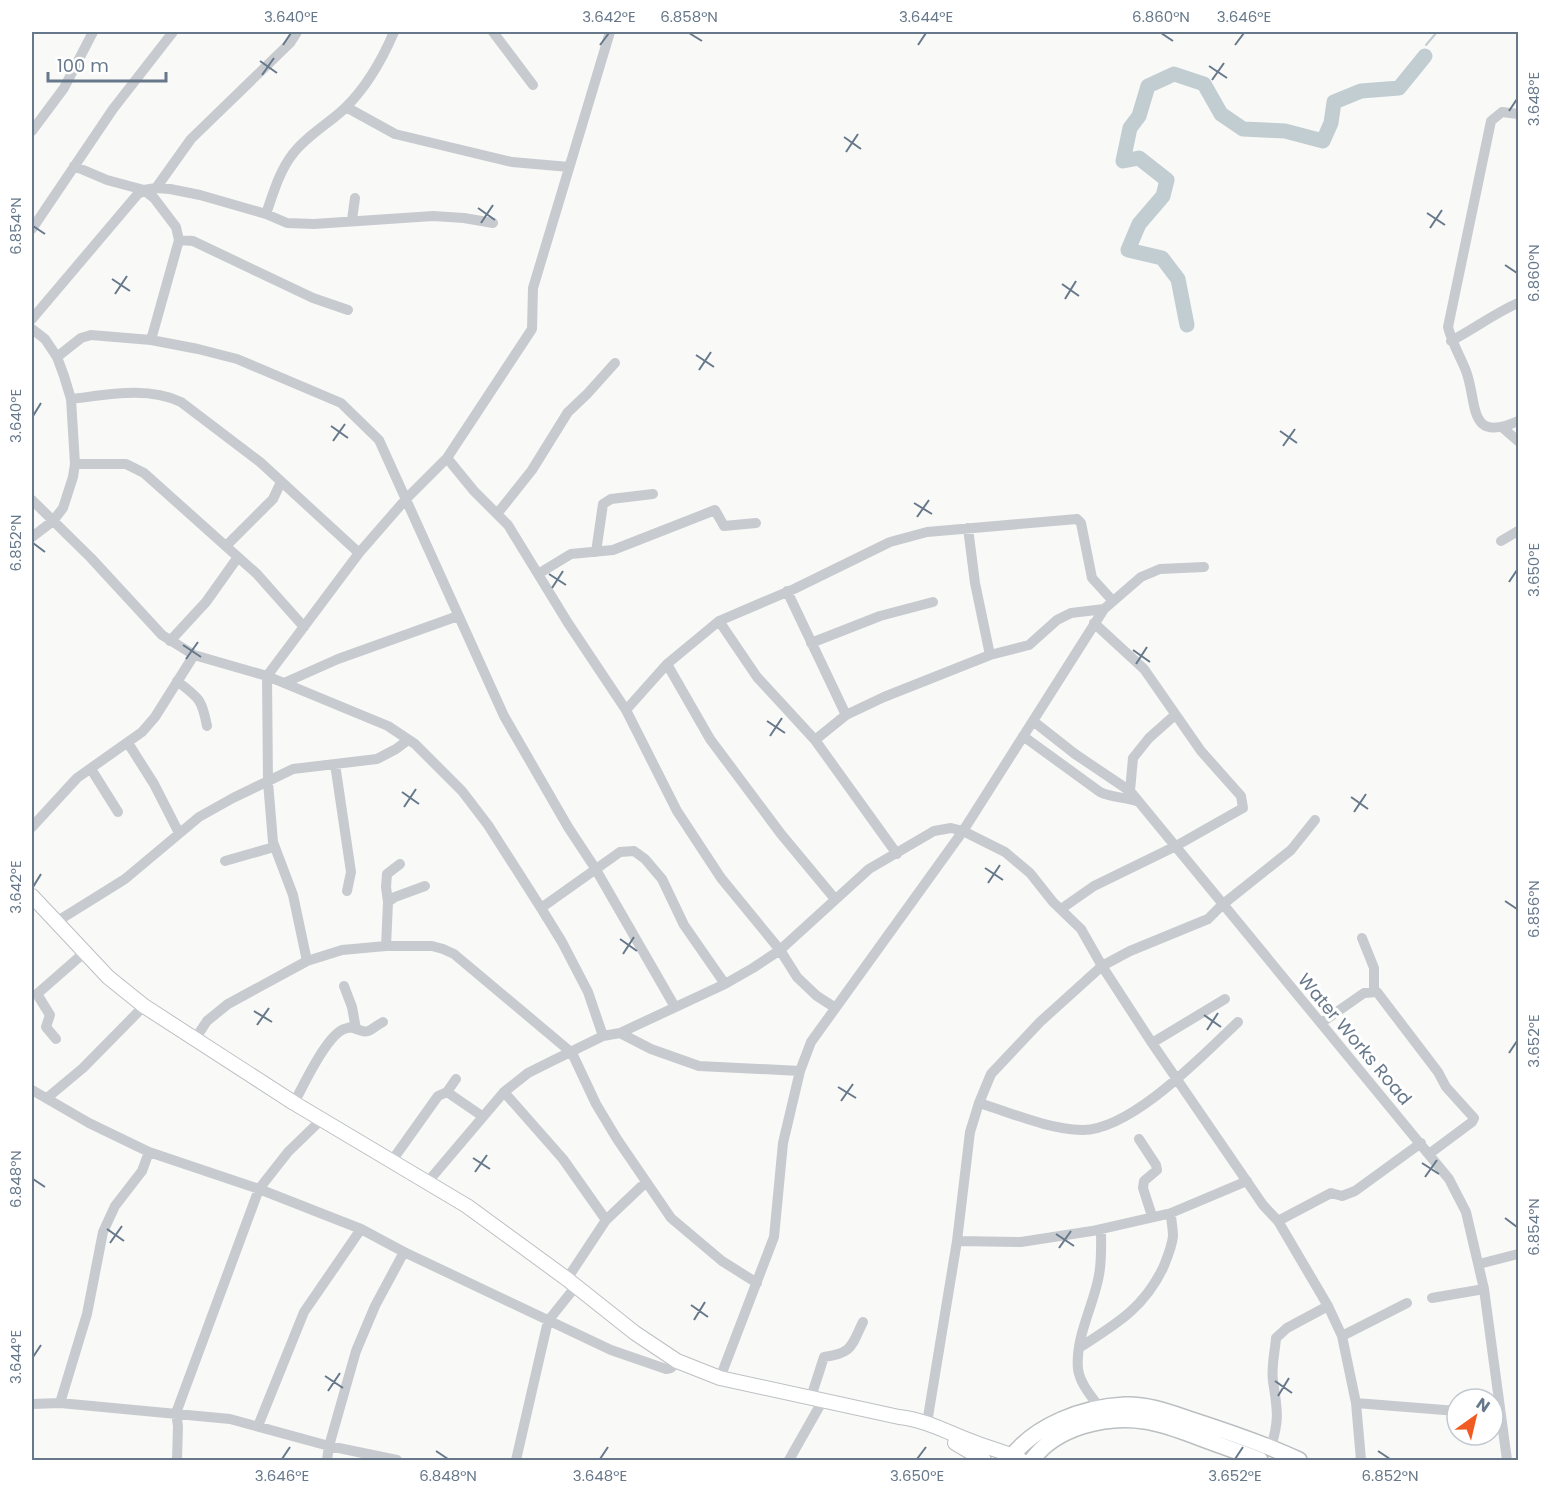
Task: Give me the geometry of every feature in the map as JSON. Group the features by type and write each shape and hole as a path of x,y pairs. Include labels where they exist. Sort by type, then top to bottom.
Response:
{"highway":[{"path":"1014,1459 1030,1440 1052,1424 1073,1415 1125,1405 1149,1407 1271,1447 1299,1461"},
{"path":"1032,1461 1040,1449 1065,1433 1097,1423 1131,1420 1147,1421 1171,1428 1260,1461"}],"main road":[{"path":"32,896 108,977 144,1006 294,1103 426,1184 467,1206 635,1333 677,1361 720,1378 899,1418 915,1419 1014,1459"},
{"path":"899,1418 907,1424 958,1444 984,1461"}],"street":[{"path":"32,131 64,88 93,32"},
{"path":"32,229 113,109 173,32"},
{"path":"156,188 191,139 290,43 297,32"},
{"path":"266,214 283,168 294,152 346,107 384,56 394,32"},
{"path":"493,32 533,85"},
{"path":"307,961 293,895 274,847 268,782 267,676 359,553 406,499 447,458 532,329 533,288 610,32"},
{"path":"346,107 395,134 512,162 569,167"},
{"path":"1518,114 1502,112 1491,121 1448,320 1451,341 1467,372 1475,413 1480,422 1493,428 1503,428 1518,421"},
{"path":"74,166 107,180 144,190 154,198 176,227 179,240 151,340"},
{"path":"32,537 53,521 63,508 75,464 71,399 57,357 45,339 32,327 137,195 144,190 156,188 200,195 266,214 287,223 314,224 433,216 493,223"},
{"path":"352,220 355,198"},
{"path":"179,240 193,241 314,298 348,310"},
{"path":"1451,341 1518,303"},
{"path":"57,357 81,338 91,335 151,340 237,359 341,403 379,440 504,716 675,1007"},
{"path":"497,514 532,470 568,412 615,363"},
{"path":"71,399 139,392 167,396 181,402 260,462 359,553"},
{"path":"1503,428 1518,441"},
{"path":"447,458 474,491 508,525 568,623 626,710 677,811 721,878 780,950 797,977 808,989 834,1007"},
{"path":"75,464 126,464 144,472 257,574 304,627"},
{"path":"225,546 273,499 281,482"},
{"path":"596,552 603,504 611,499 653,494"},
{"path":"32,500 92,558 170,641 194,655 267,676 388,726 437,764 462,791 488,825 562,942 588,992 603,1036"},
{"path":"538,574 571,554 613,550 715,510 724,526 756,523"},
{"path":"626,710 667,664 718,621 890,542 927,532 1077,519 1081,523 1092,578 1108,604"},
{"path":"968,528 975,584 990,655"},
{"path":"1501,541 1518,531"},
{"path":"170,641 206,602 238,557"},
{"path":"720,1378 774,1237 783,1143 801,1071 811,1042 963,831 1108,604 1141,577 1160,570 1204,567"},
{"path":"787,591 846,715"},
{"path":"811,643 880,616 933,602"},
{"path":"815,740 846,715 905,688 990,655 1029,645 1057,621 1071,613 1108,604"},
{"path":"284,683 338,659 458,616"},
{"path":"718,621 757,677 815,740 897,854"},
{"path":"1061,909 1094,886 1176,846 1243,808 1240,796 1201,751 1144,669 1094,623"},
{"path":"32,827 77,778 142,732 155,717 194,655"},
{"path":"667,664 710,739 781,834 835,898"},
{"path":"177,681 198,697 203,705 207,726"},
{"path":"1130,791 1133,758 1149,738 1175,715"},
{"name":"Water Works Road","path":"1033,721 1075,754 1130,791 1449,1179 1466,1212 1479,1264 1484,1289 1494,1387"},
{"path":"1023,736 1105,795 1128,797 1139,802"},
{"path":"56,922 125,879 199,817 293,769 376,759 408,740"},
{"path":"128,743 154,784 179,833"},
{"path":"335,764 351,872 347,891"},
{"path":"91,769 118,812"},
{"path":"927,1423 957,1241 970,1132 991,1074 1040,1022 1102,966 1130,951 1208,919 1222,905 1291,850 1315,820"},
{"path":"426,1184 504,1092 528,1073 603,1036 620,1034 725,984 780,950 869,869 934,831 951,828 963,831 1005,852 1022,866 1053,902 1081,929 1152,1043 1263,1204 1278,1221 1328,1306 1342,1336 1356,1403 1361,1461"},
{"path":"225,861 274,847"},
{"path":"541,908 620,852 634,851 645,859 662,879 684,925 725,984"},
{"path":"386,946 387,874 400,864"},
{"path":"388,902 395,897 425,886"},
{"path":"1362,938 1374,968 1374,991"},
{"path":"195,1040 207,1021 228,1004 307,961 342,950 386,946 432,946 444,949 454,954 572,1053 596,1104 645,1183 678,1225 722,1261 757,1282"},
{"path":"56,1039 46,1028 50,1015 34,994 85,952"},
{"path":"344,986 352,1007 356,1029"},
{"path":"1321,1023 1364,993 1377,992 1438,1072 1446,1087 1474,1118 1472,1122 1430,1154"},
{"path":"1152,1043 1225,999"},
{"path":"47,1098 83,1068 144,1006"},
{"path":"979,1103 1047,1125 1083,1130 1102,1127 1142,1107 1177,1079 1238,1022"},
{"path":"294,1103 311,1070 335,1036 351,1027 366,1032 383,1023"},
{"path":"620,1034 651,1049 699,1066 801,1071"},
{"path":"392,1162 405,1140 422,1122 438,1096 447,1092 456,1079"},
{"path":"32,1090 89,1123 149,1152 259,1189 361,1229 404,1252 516,1303 548,1321 611,1350 666,1369 671,1368 677,1361"},
{"path":"447,1092 482,1116"},
{"path":"504,1092 563,1160 606,1220"},
{"path":"177,1461 176,1413 259,1189 288,1152 322,1119"},
{"path":"1139,1138 1157,1170 1144,1181 1143,1188 1152,1216"},
{"path":"1278,1221 1331,1193 1342,1196 1355,1191 1421,1143"},
{"path":"60,1403 87,1314 103,1232 115,1206 142,1171 149,1152"},
{"path":"957,1241 1021,1242 1101,1229 1171,1213 1247,1181"},
{"path":"516,1461 548,1321 606,1220 645,1183"},
{"path":"1079,1348 1137,1307 1147,1295 1169,1254 1173,1237 1171,1213"},
{"path":"258,1426 304,1312 361,1229"},
{"path":"1100,1408 1081,1379 1078,1369 1079,1348 1099,1275 1102,1252 1101,1229"},
{"path":"327,1461 329,1446 356,1351 375,1306 404,1252"},
{"path":"1479,1264 1518,1254"},
{"path":"1432,1298 1484,1289"},
{"path":"1342,1336 1407,1303"},
{"path":"1271,1447 1277,1429 1278,1406 1273,1380 1276,1338 1287,1328 1328,1306"},
{"path":"789,1461 817,1399 824,1356 840,1355 848,1351 863,1322"},
{"path":"32,1404 60,1403 230,1419 329,1446 398,1461"},
{"path":"1356,1403 1445,1410"}],"waterway":[{"path":"1426,45 1437,32"},
{"path":"1187,325 1178,279 1162,258 1128,250 1139,224 1163,196 1167,180 1139,158 1123,161 1130,128 1139,116 1148,86 1174,74 1204,84 1221,114 1243,129 1285,131 1323,141 1331,123 1334,102 1361,91 1399,88 1425,56"}]}
